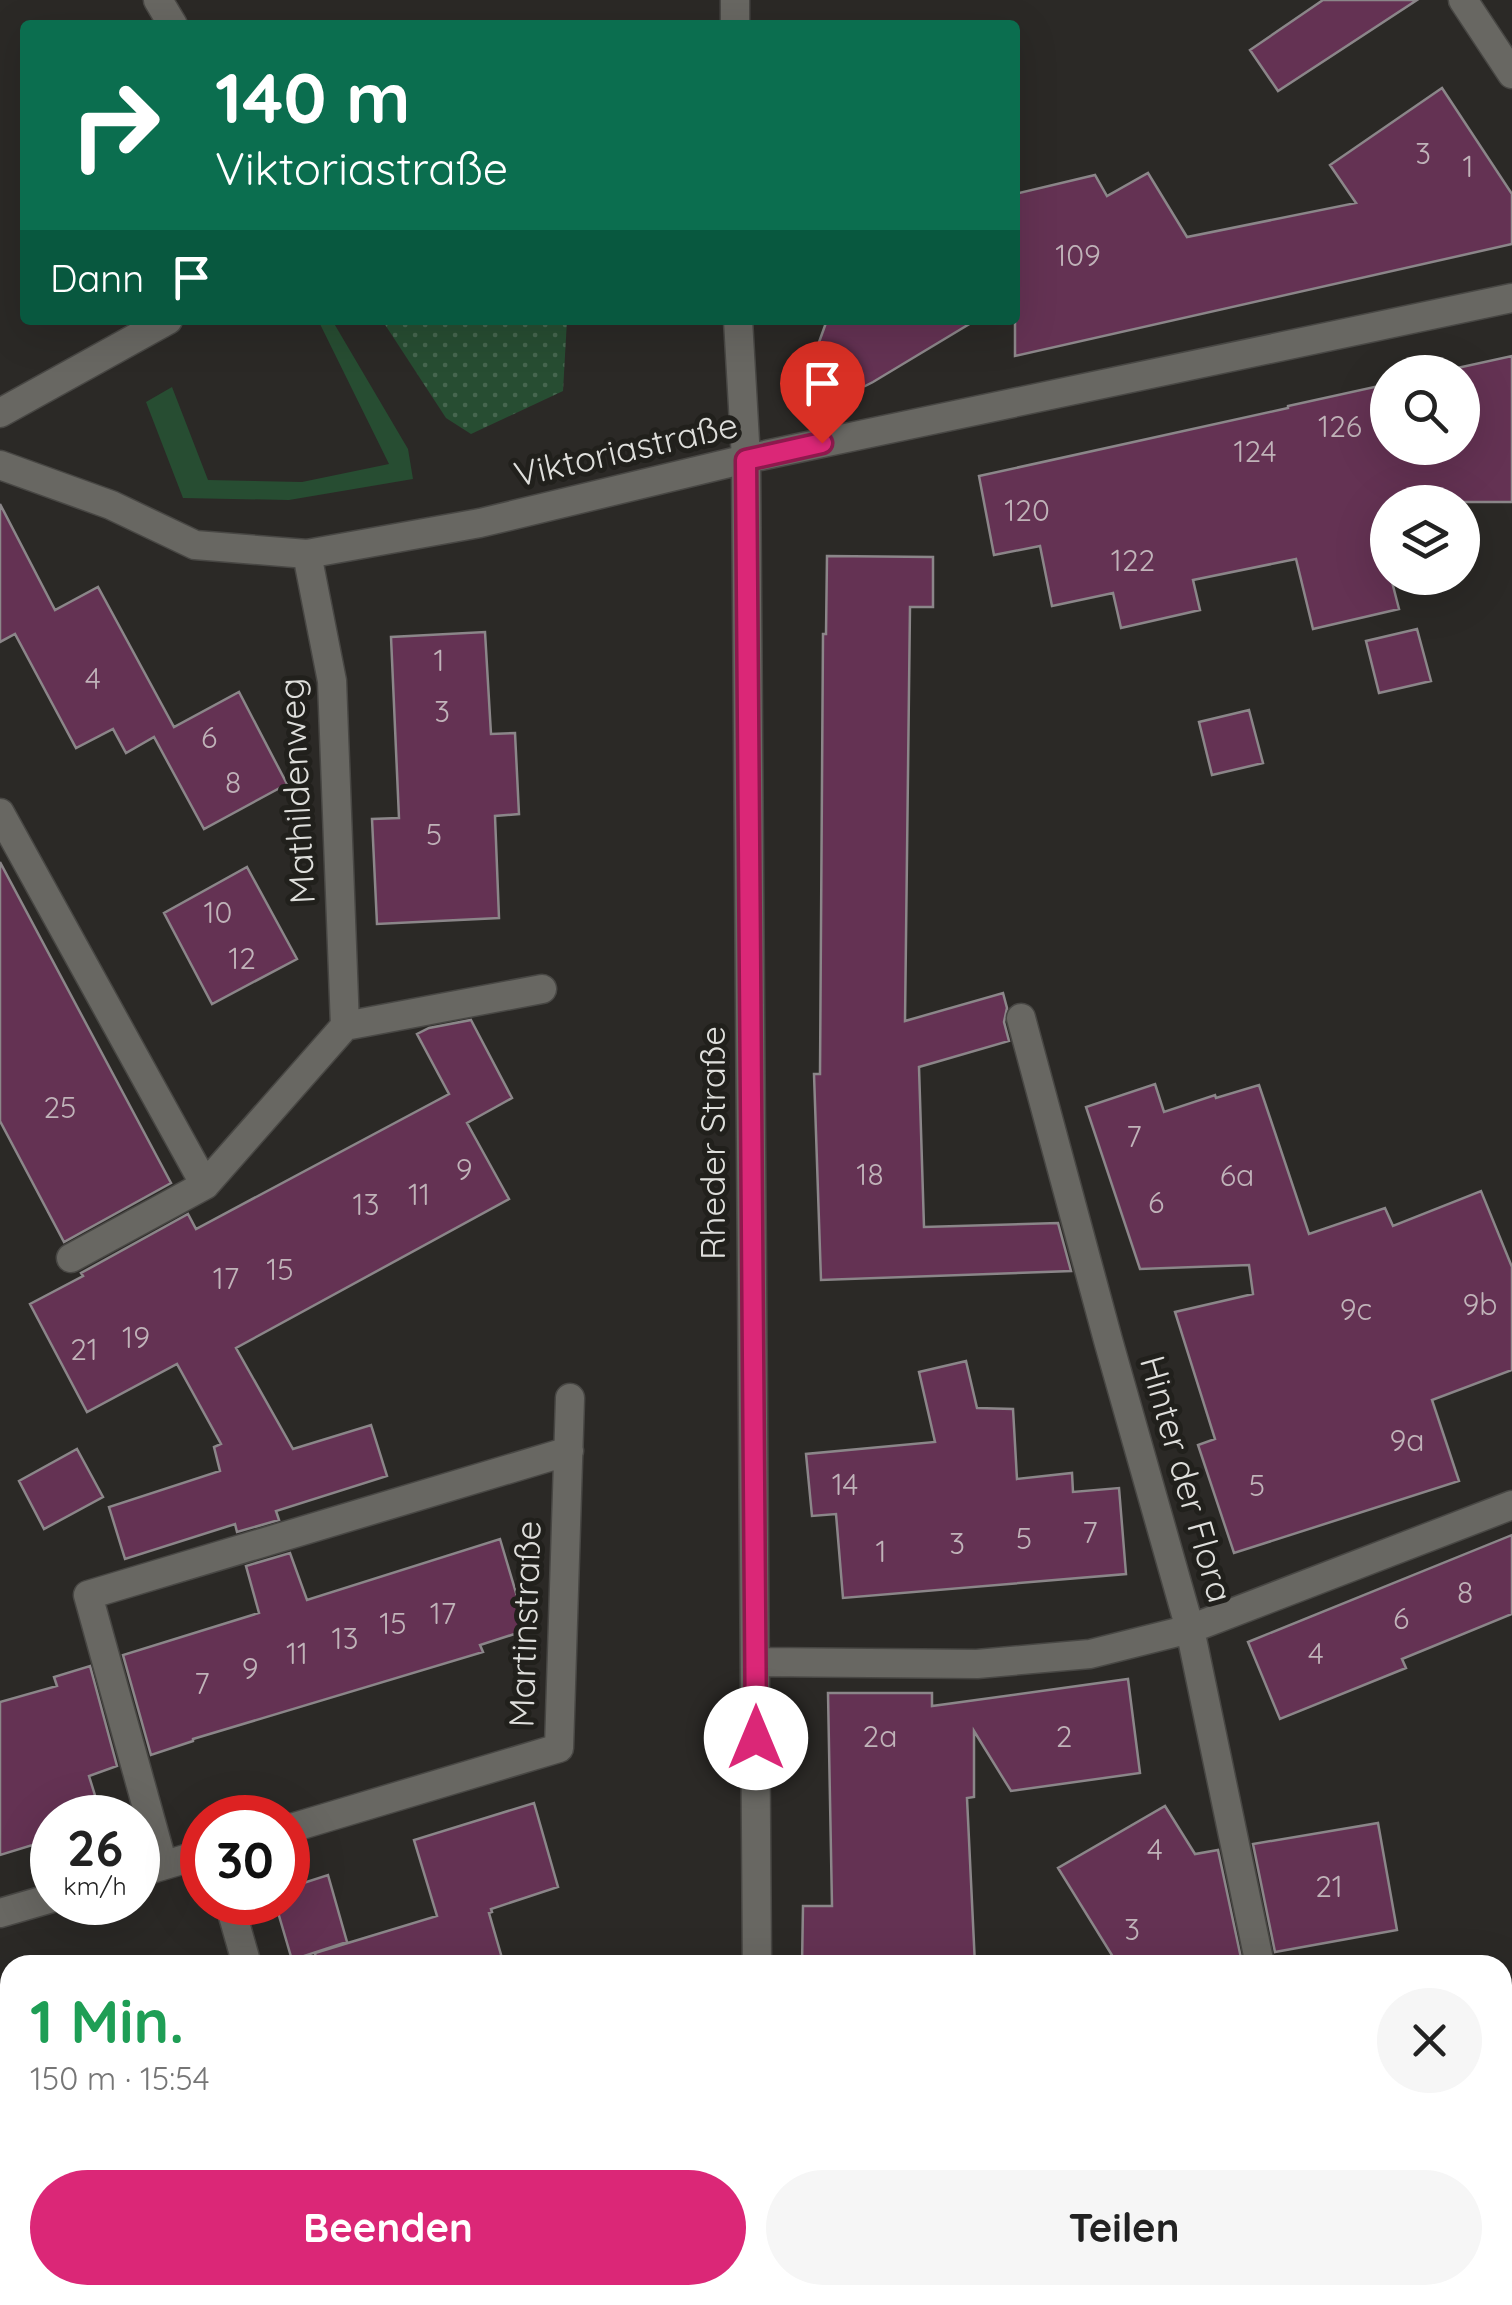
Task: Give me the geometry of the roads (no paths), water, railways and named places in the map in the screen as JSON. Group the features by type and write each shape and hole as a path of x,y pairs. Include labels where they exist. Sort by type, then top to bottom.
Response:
{"street":[{"path":"1463,0 1512,74"},
{"name":"Viktoriastraße","path":"0,465 111,505 195,545 307,554 480,523 746,460 1512,298"},
{"path":"0,413 159,325"},
{"name":"Rheder Straße","path":"738,325 746,460 757,1955"},
{"name":"Mathildenweg","path":"307,554 332,681 345,1026"},
{"path":"0,813 205,1185"},
{"path":"71,1258 205,1185 345,1026 542,988"},
{"name":"Hinter der Flora","path":"1021,1018 1190,1629 1258,1955"},
{"name":"Martinstraße","path":"310,1822 559,1748 570,1398"},
{"path":"133,1795 88,1596 569,1450"},
{"path":"756,1662 977,1664 1090,1654 1190,1629 1512,1504"},
{"path":"0,1914 30,1905"},
{"path":"235,1925 244,1955"}]}
